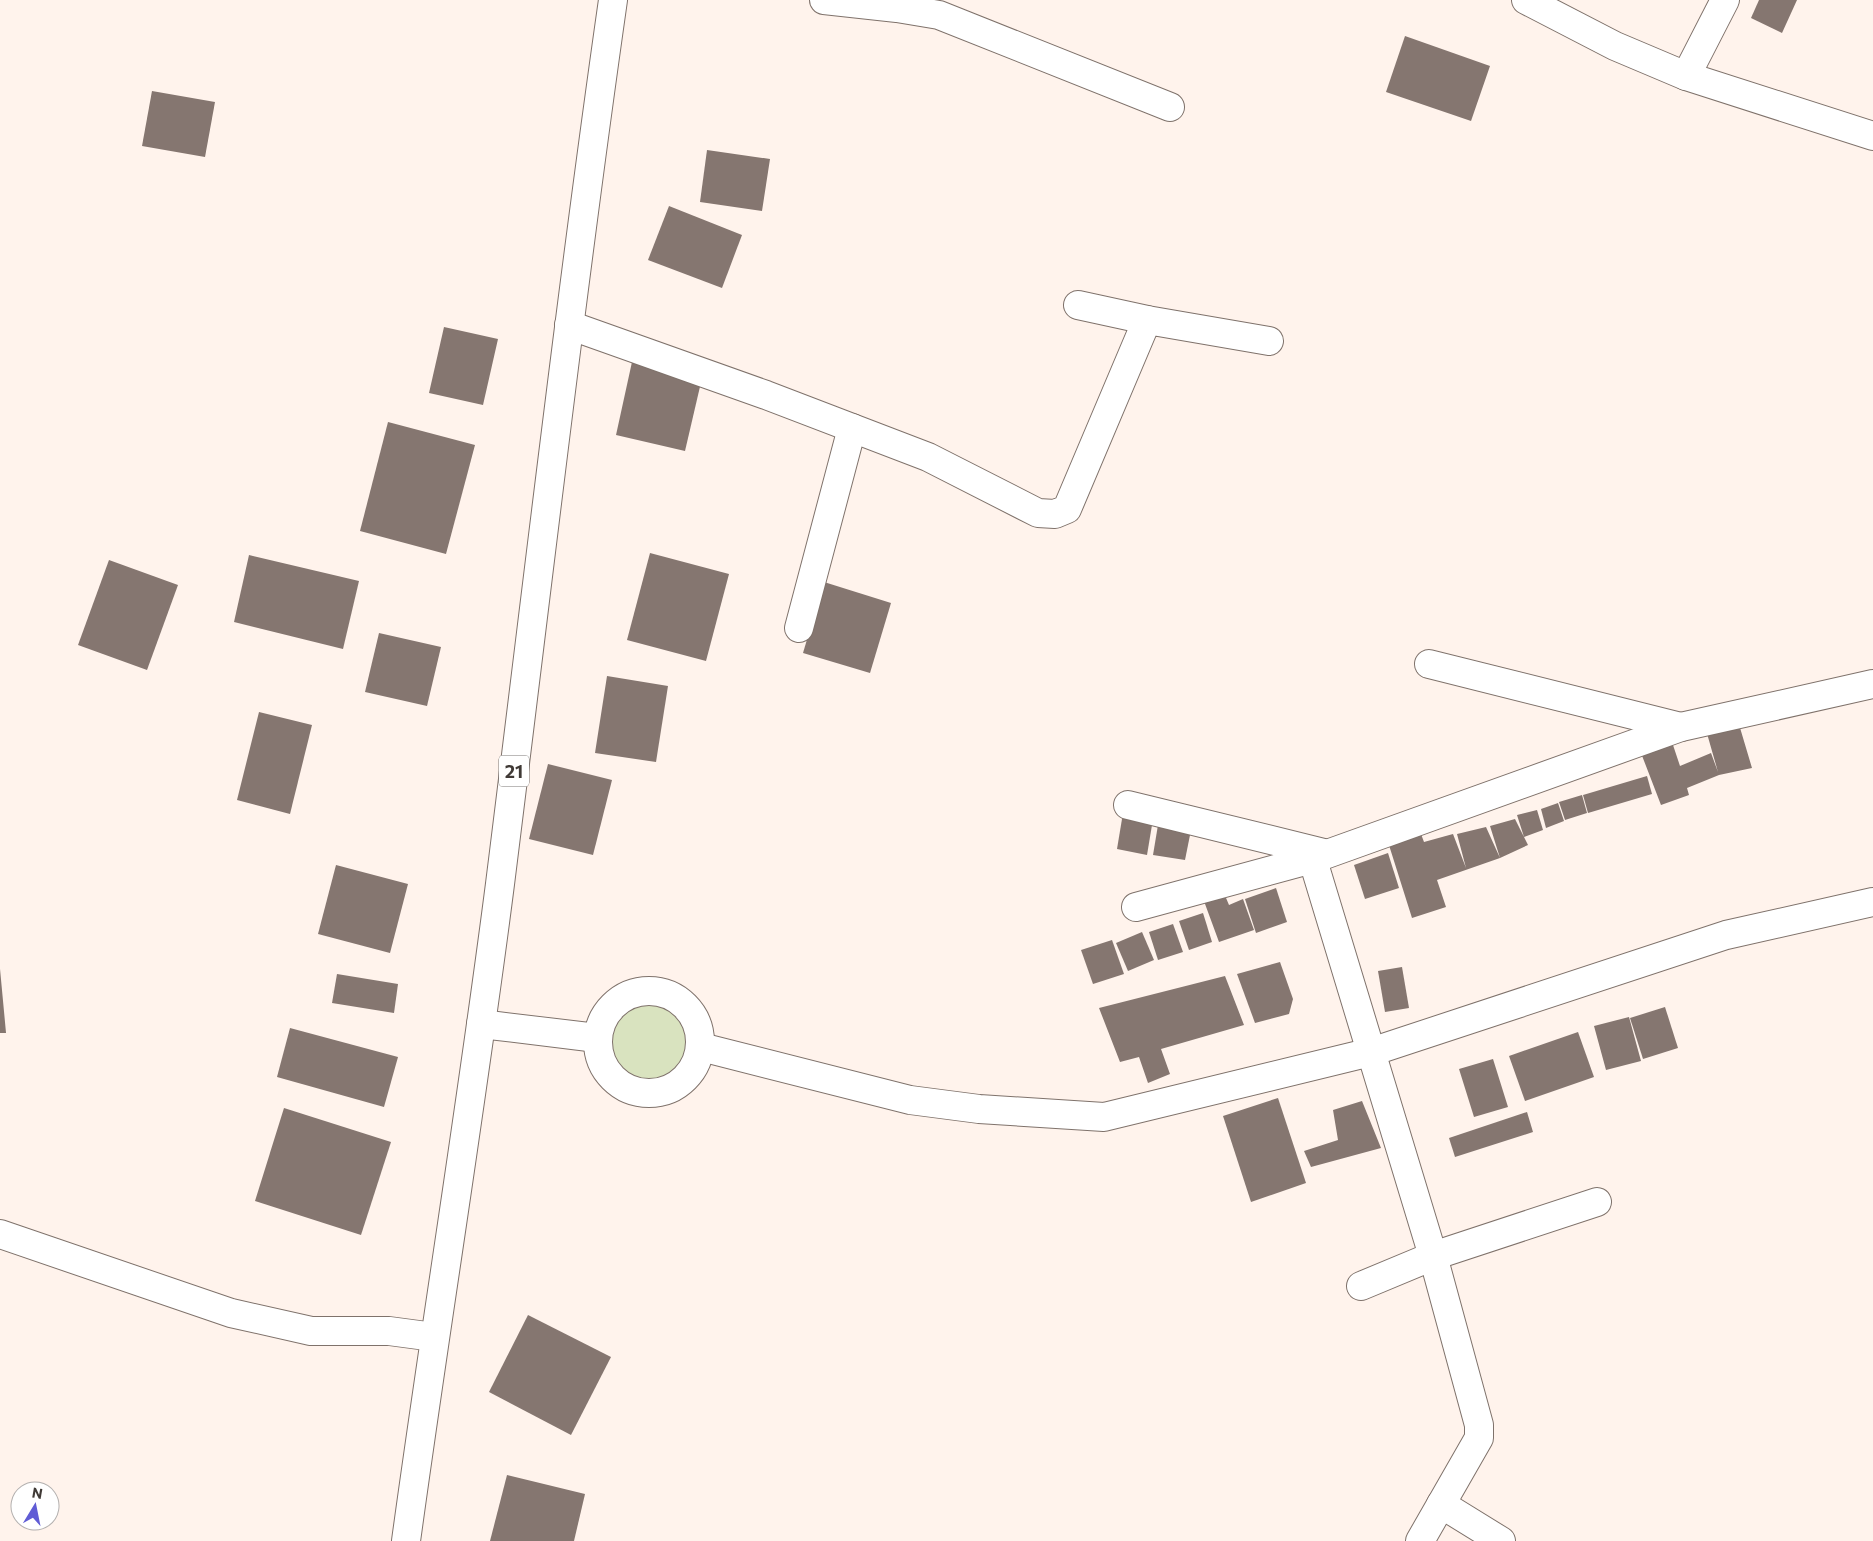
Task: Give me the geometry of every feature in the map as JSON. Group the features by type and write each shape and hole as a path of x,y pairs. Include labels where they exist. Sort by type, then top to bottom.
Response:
{"main road":[{"name":"21","path":"406,1541 434,1336 482,1024 569,325 613,0"},
{"path":"824,0 939,15 1170,107"},
{"path":"1526,0 1614,46 1686,76 1873,136"},
{"path":"1686,76 1725,0"},
{"path":"1078,305 1147,320 1269,342"},
{"path":"569,325 928,457 1038,513 1055,514 1068,509 1147,320"},
{"path":"799,628 852,428"},
{"path":"1429,664 1681,727"},
{"path":"1136,907 1320,856 1681,727 1873,684"},
{"path":"1128,805 1320,856"},
{"path":"1320,856 1315,867 1433,1256 1479,1425 1479,1438 1420,1541"},
{"path":"701,1047 910,1100 979,1109 1104,1118 1371,1052 1726,936 1873,902"},
{"path":"642,991 666,993 685,1005 698,1024 701,1047 694,1069 678,1086 656,1094 640,1093 633,1092 613,1080 600,1061 597,1038 604,1015 620,999 642,991"},
{"path":"482,1024 597,1038"},
{"path":"1361,1286 1433,1256 1597,1202"},
{"path":"0,1234 231,1313 311,1331 390,1331 434,1336"},
{"path":"1441,1504 1501,1541"}],"green space":[{"path":"645,1003 661,1003 676,1010 687,1021 694,1036 691,1060 682,1073 661,1085 645,1085 630,1078 619,1067 612,1052 612,1036 619,1021 630,1010"}],"building":[{"path":"1759,0 1797,0 1782,33 1751,18"},
{"path":"1405,36 1490,66 1471,121 1386,92"},
{"path":"152,91 215,102 205,157 142,146"},
{"path":"707,150 770,159 762,211 700,202"},
{"path":"669,206 742,235 722,288 648,260"},
{"path":"444,327 498,339 483,405 429,393"},
{"path":"632,362 702,378 685,451 616,435"},
{"path":"388,422 475,445 446,554 360,531"},
{"path":"650,553 729,574 706,661 627,640"},
{"path":"249,555 359,581 343,649 234,622"},
{"path":"109,560 178,585 147,670 78,645"},
{"path":"824,582 891,603 870,673 803,653"},
{"path":"379,633 441,647 427,706 365,692"},
{"path":"607,676 668,686 656,762 595,753"},
{"path":"259,712 312,725 290,814 237,800"},
{"path":"1738,721 1752,768 1719,775 1687,788 1689,795 1661,805 1641,753 1672,742 1680,766 1711,753 1718,772 1706,730"},
{"path":"548,764 612,780 593,855 529,839"},
{"path":"1647,776 1652,794 1588,813 1583,795"},
{"path":"1582,795 1587,813 1565,820 1559,802"},
{"path":"1558,803 1564,821 1546,828 1541,809"},
{"path":"1537,810 1543,830 1524,837 1517,815"},
{"path":"1123,813 1153,819 1147,855 1117,849"},
{"path":"1159,819 1192,825 1185,860 1153,855"},
{"path":"1515,819 1528,845 1500,858 1490,826"},
{"path":"1486,827 1500,858 1437,880 1446,907 1412,918 1388,842 1421,834 1424,842 1453,834 1466,868 1457,834"},
{"path":"1388,853 1399,888 1365,899 1354,865"},
{"path":"336,865 408,884 390,953 318,934"},
{"path":"1221,886 1229,905 1243,899 1254,930 1219,942 1201,893"},
{"path":"1276,888 1287,922 1256,933 1245,899"},
{"path":"1203,913 1212,942 1189,950 1179,921"},
{"path":"1173,924 1183,952 1158,960 1149,932"},
{"path":"1142,932 1154,960 1128,971 1116,943"},
{"path":"1112,940 1124,974 1093,984 1081,950"},
{"path":"1280,962 1293,999 1289,1014 1255,1023 1237,974"},
{"path":"1402,967 1409,1008 1385,1012 1378,971"},
{"path":"0,969 6,1033 0,1033"},
{"path":"337,974 398,984 394,1013 332,1003"},
{"path":"1225,976 1244,1025 1161,1049 1170,1074 1148,1083 1139,1057 1120,1062 1099,1008"},
{"path":"1665,1007 1678,1048 1643,1059 1630,1018"},
{"path":"1629,1017 1641,1061 1606,1070 1594,1026"},
{"path":"290,1028 398,1057 384,1107 277,1077"},
{"path":"1578,1032 1594,1077 1525,1101 1509,1056"},
{"path":"1493,1059 1508,1107 1474,1117 1459,1069"},
{"path":"1278,1098 1306,1183 1251,1202 1223,1116"},
{"path":"1362,1101 1381,1148 1311,1167 1304,1151 1338,1140 1333,1110"},
{"path":"284,1108 391,1142 361,1235 255,1201"},
{"path":"1527,1112 1533,1132 1455,1157 1449,1138"},
{"path":"528,1315 611,1357 571,1435 489,1392"},
{"path":"507,1475 585,1494 574,1541 490,1541"}]}
